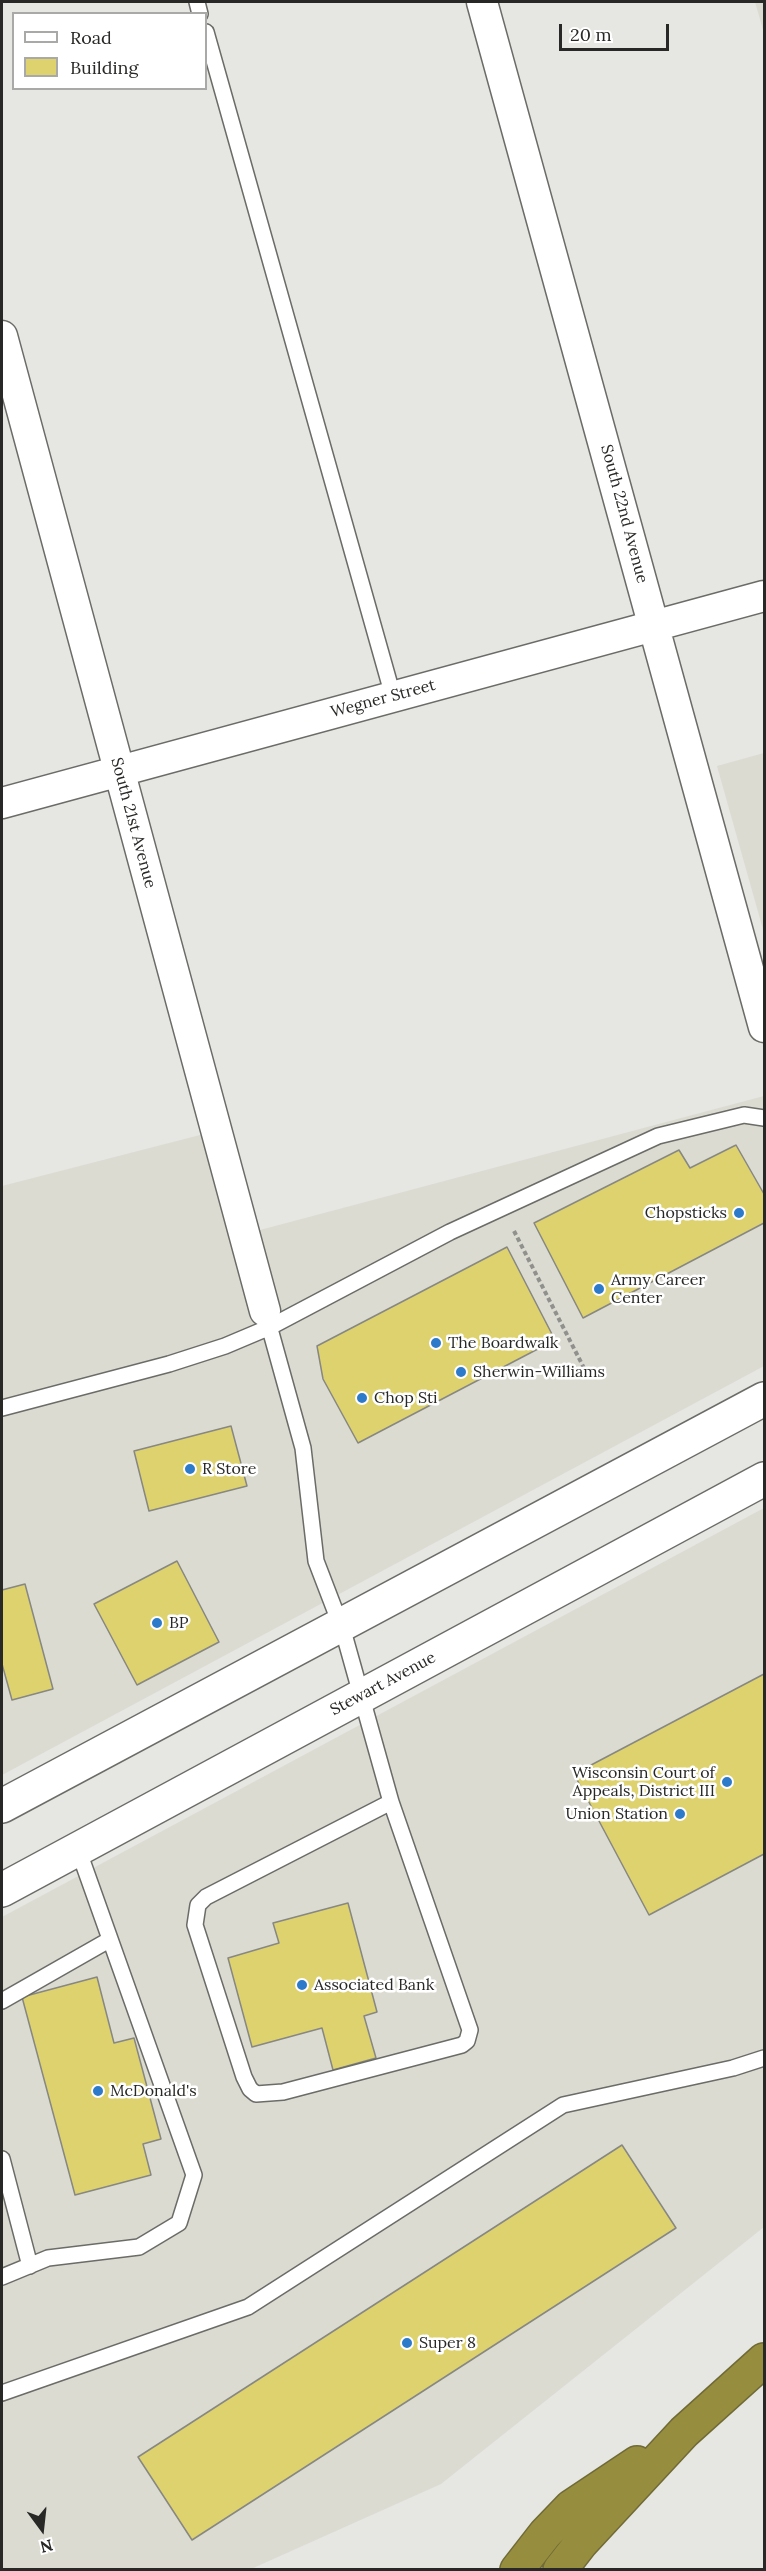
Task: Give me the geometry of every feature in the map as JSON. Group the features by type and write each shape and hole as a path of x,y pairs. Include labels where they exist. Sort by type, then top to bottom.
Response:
{"highway":[{"path":"560,2570 581,2542 684,2432 765,2360"},
{"path":"517,2570 544,2534 571,2507 684,2432"}],"street":[{"name":"South 22nd Avenue","path":"482,2 765,1027"},
{"name":"South 21st Avenue","path":"2,336 267,1319"},
{"name":"Wegner Street","path":"2,803 765,596"},
{"path":"2,1806 765,1399"},
{"name":"Stewart Avenue","path":"2,1890 765,1479"}],"lane":[{"path":"207,36 393,696"},
{"path":"2,1408 169,1364 225,1346 267,1319 658,1136 744,1115 765,1118"},
{"path":"267,1319 303,1448 316,1561 341,1626 391,1802 470,2030 470,2036 462,2045 283,2092 256,2094 250,2090 244,2077 195,1925 198,1905 206,1897 391,1802"},
{"path":"2,2277 48,2258 139,2247 179,2223 194,2175 78,1849"},
{"path":"2,2001 109,1940"},
{"path":"2,2393 248,2307 563,2105 734,2068 765,2058"},
{"path":"2,2159 30,2266"}],"path":[{"path":"502,1208 585,1372"}],"shaded area":[{"path":"755,2 764,2 764,33"},
{"path":"764,753 764,933 717,766"},
{"path":"764,1096 764,1366 2,1775 2,1186 204,1134 230,1238"},
{"path":"764,1508 764,2227 441,2484 251,2569 2,2570 2,1917"}],"building":[{"name":"The Boardwalk","path":"736,1145 764,1194 764,1223 583,1318 534,1223 679,1150 690,1168"},
{"name":"The Boardwalk","path":"507,1247 555,1340 358,1443 323,1379 317,1346"},
{"name":"R Store","path":"231,1426 247,1486 149,1511 134,1451"},
{"name":"BP","path":"177,1561 219,1642 137,1685 94,1604"},
{"path":"25,1584 53,1689 12,1700 2,1664 2,1590"},
{"name":"Union Station","path":"764,1674 764,1854 649,1915 574,1774"},
{"name":"Associated Bank","path":"348,1903 377,2012 364,2016 376,2058 333,2070 322,2028 252,2047 228,1958 279,1943 273,1923"},
{"name":"McDonald's","path":"97,1977 114,2043 134,2038 161,2139 143,2144 151,2175 75,2195 22,1997"},
{"name":"Super 8","path":"622,2145 676,2228 192,2540 138,2457"}],"place":[{"name":"Chopsticks","path":"739,1213"},
{"name":"Army Career Center","path":"599,1289"},
{"name":"The Boardwalk","path":"436,1343"},
{"name":"Sherwin-Williams","path":"461,1372"},
{"name":"Chop Sti","path":"362,1398"},
{"name":"R Store","path":"190,1469"},
{"name":"BP","path":"157,1623"},
{"name":"Wisconsin Court of Appeals, District III","path":"727,1782"},
{"name":"Union Station","path":"680,1814"},
{"name":"Associated Bank","path":"302,1985"},
{"name":"McDonald's","path":"98,2091"},
{"name":"Super 8","path":"407,2343"}]}
